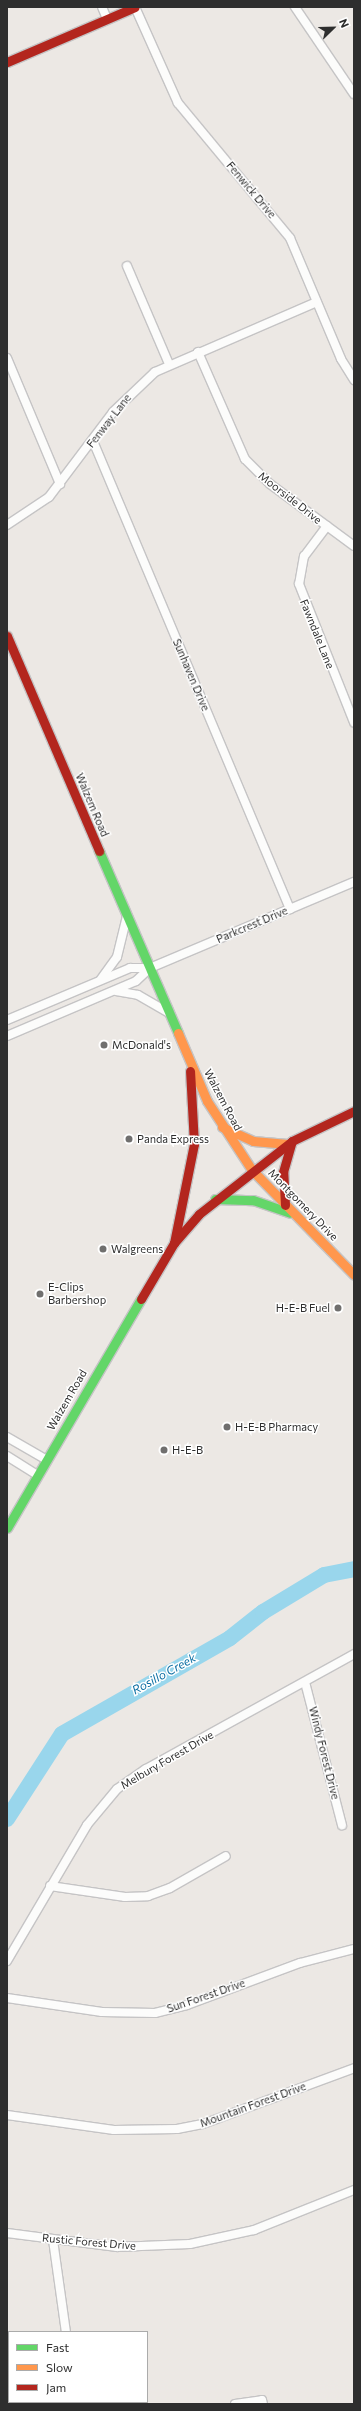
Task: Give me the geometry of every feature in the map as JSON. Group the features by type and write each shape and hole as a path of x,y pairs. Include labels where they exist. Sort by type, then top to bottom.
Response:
{"main road":[{"path":"7,62 135,7"},
{"name":"Walzem Road","path":"7,636 189,1060 222,1127 252,1170 215,1199 174,1243 7,1528"},
{"path":"174,1243 194,1144 189,1060"},
{"path":"252,1170 290,1143 354,1111"},
{"path":"222,1127 253,1141 290,1143"},
{"path":"285,1205 283,1172 290,1143"},
{"name":"Montgomery Drive","path":"252,1170 354,1275"},
{"path":"215,1199 253,1200 294,1214"}],"street":[{"path":"102,7 107,19"},
{"name":"Fenwick Drive","path":"135,7 178,103 290,238 317,302 354,380"},
{"path":"295,7 354,94"},
{"path":"127,266 169,364"},
{"name":"Fenway Lane","path":"7,525 42,504 60,484 134,389 169,364 317,302"},
{"name":"Moorside Drive","path":"198,352 246,459 261,477 354,546"},
{"path":"7,358 60,484"},
{"name":"Sunhaven Drive","path":"93,441 290,909"},
{"name":"Fawndale Lane","path":"327,526 304,556 299,584 354,722"},
{"name":"Parkcrest Drive","path":"7,1036 136,981 150,968 354,882"},
{"name":"Parkcrest Drive","path":"98,981 117,956 127,916"},
{"name":"Parkcrest Drive","path":"7,1020 130,968 150,968"},
{"path":"113,991 138,995 169,1013"},
{"path":"7,1437 47,1460"},
{"path":"7,1456 38,1475"},
{"name":"Melbury Forest Drive","path":"7,1961 87,1825 117,1789 146,1769 354,1654"},
{"name":"Windy Forest Drive","path":"305,1682 342,1825"},
{"path":"50,1886 125,1897 148,1896 170,1888 226,1856"},
{"name":"Sun Forest Drive","path":"7,1998 102,2012 155,2013 187,2005 300,1964 354,1949"},
{"name":"Mountain Forest Drive","path":"7,2115 114,2130 177,2129 203,2124 354,2068"},
{"name":"Rustic Forest Drive","path":"7,2233 53,2240 148,2247 218,2239 269,2225 354,2190"},
{"path":"53,2240 66,2331"},
{"path":"235,2404 262,2402"}],"waterway":[{"name":"Rosillo Creek","path":"7,1819 62,1734 230,1638 263,1612 324,1575 354,1569"}],"traffic: fast":[{"path":"99,851 178,1033"},
{"path":"215,1199 253,1200 290,1213"},
{"path":"7,1528 141,1299"}],"traffic: slow":[{"path":"178,1033 207,1101 252,1170 354,1275"},
{"path":"222,1127 253,1141 288,1144"}],"traffic: jam":[{"path":"7,62 135,7"},
{"path":"7,636 99,851"},
{"path":"174,1243 194,1144 190,1071"},
{"path":"141,1299 174,1243 199,1214 292,1141 354,1111"},
{"path":"285,1205 283,1172 292,1141"}],"place":[{"name":"McDonald's","path":"104,1045"},
{"name":"Panda Express","path":"129,1139"},
{"name":"Walgreens","path":"103,1249"},
{"name":"E-Clips Barbershop","path":"40,1294"},
{"name":"H-E-B Fuel","path":"338,1308"},
{"name":"H-E-B Pharmacy","path":"227,1427"},
{"name":"H-E-B","path":"164,1450"}]}
